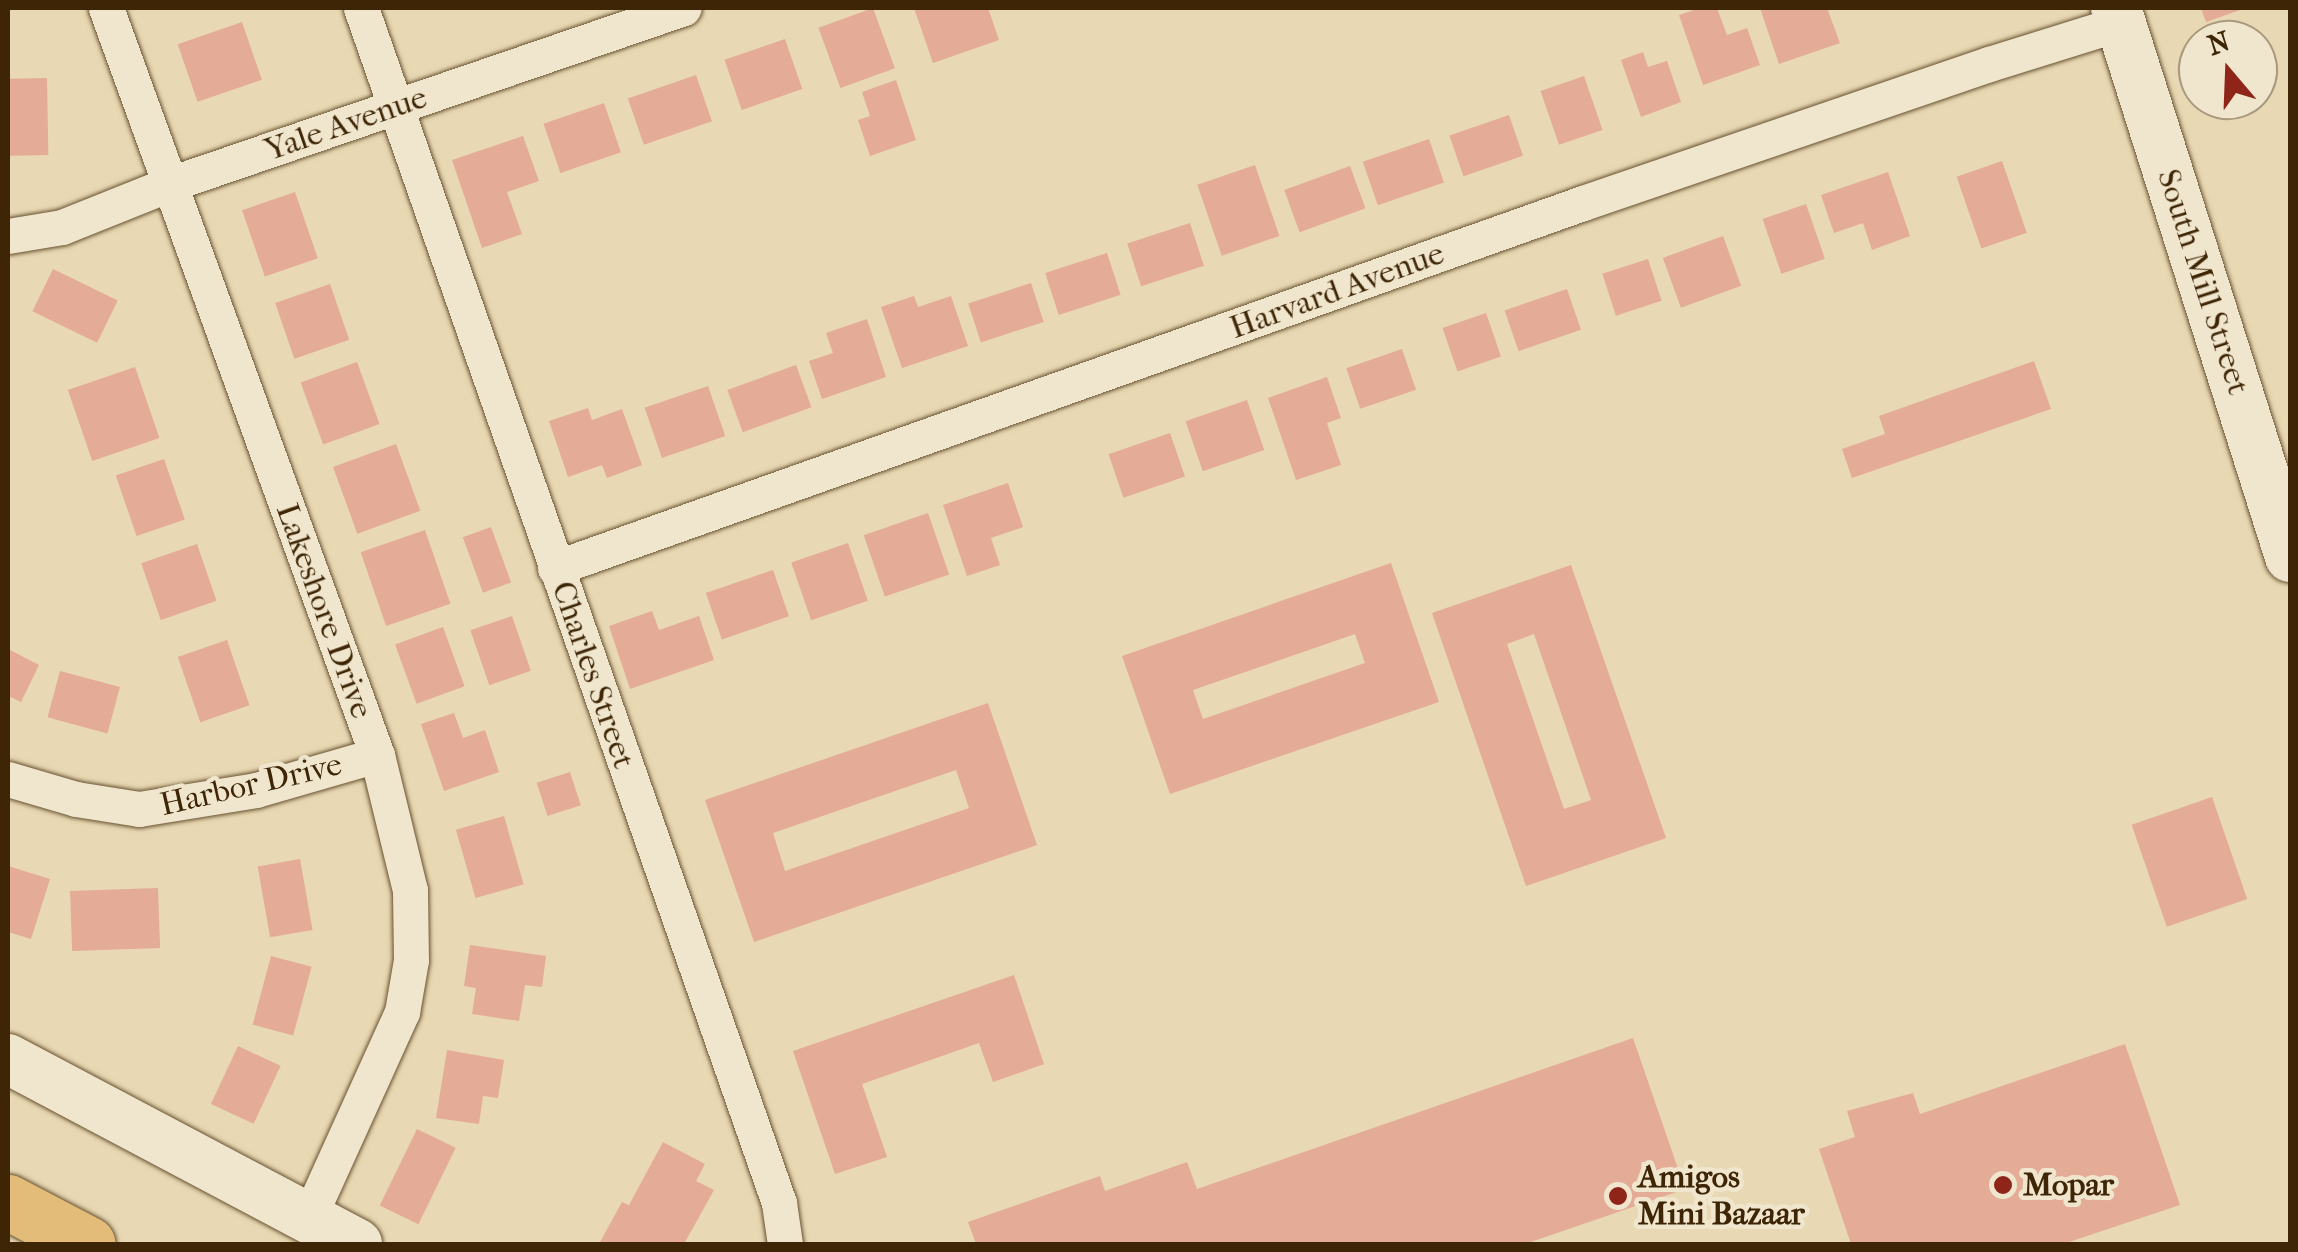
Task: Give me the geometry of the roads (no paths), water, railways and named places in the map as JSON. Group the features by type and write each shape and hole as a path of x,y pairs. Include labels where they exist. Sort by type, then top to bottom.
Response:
{"highway":[{"path":"8,1202 88,1244"}],"main road":[{"name":"South Mill Street","path":"2119,16 2290,557"},
{"path":"8,1059 357,1244"}],"street":[{"name":"Lakeshore Drive","path":"106,8 167,185 377,755 410,890 411,960 402,1012 308,1219"},
{"name":"Charles Street","path":"361,8 778,1203 786,1244"},
{"name":"Yale Avenue","path":"8,236 62,227 167,185 684,8"},
{"name":"Harvard Avenue","path":"555,568 2119,16"},
{"name":"Harbor Drive","path":"8,780 76,799 139,809 256,790 377,755"}],"place":[{"name":"Mopar","path":"2003,1185"},
{"name":"Amigos Mini Bazaar","path":"1618,1196"}]}
